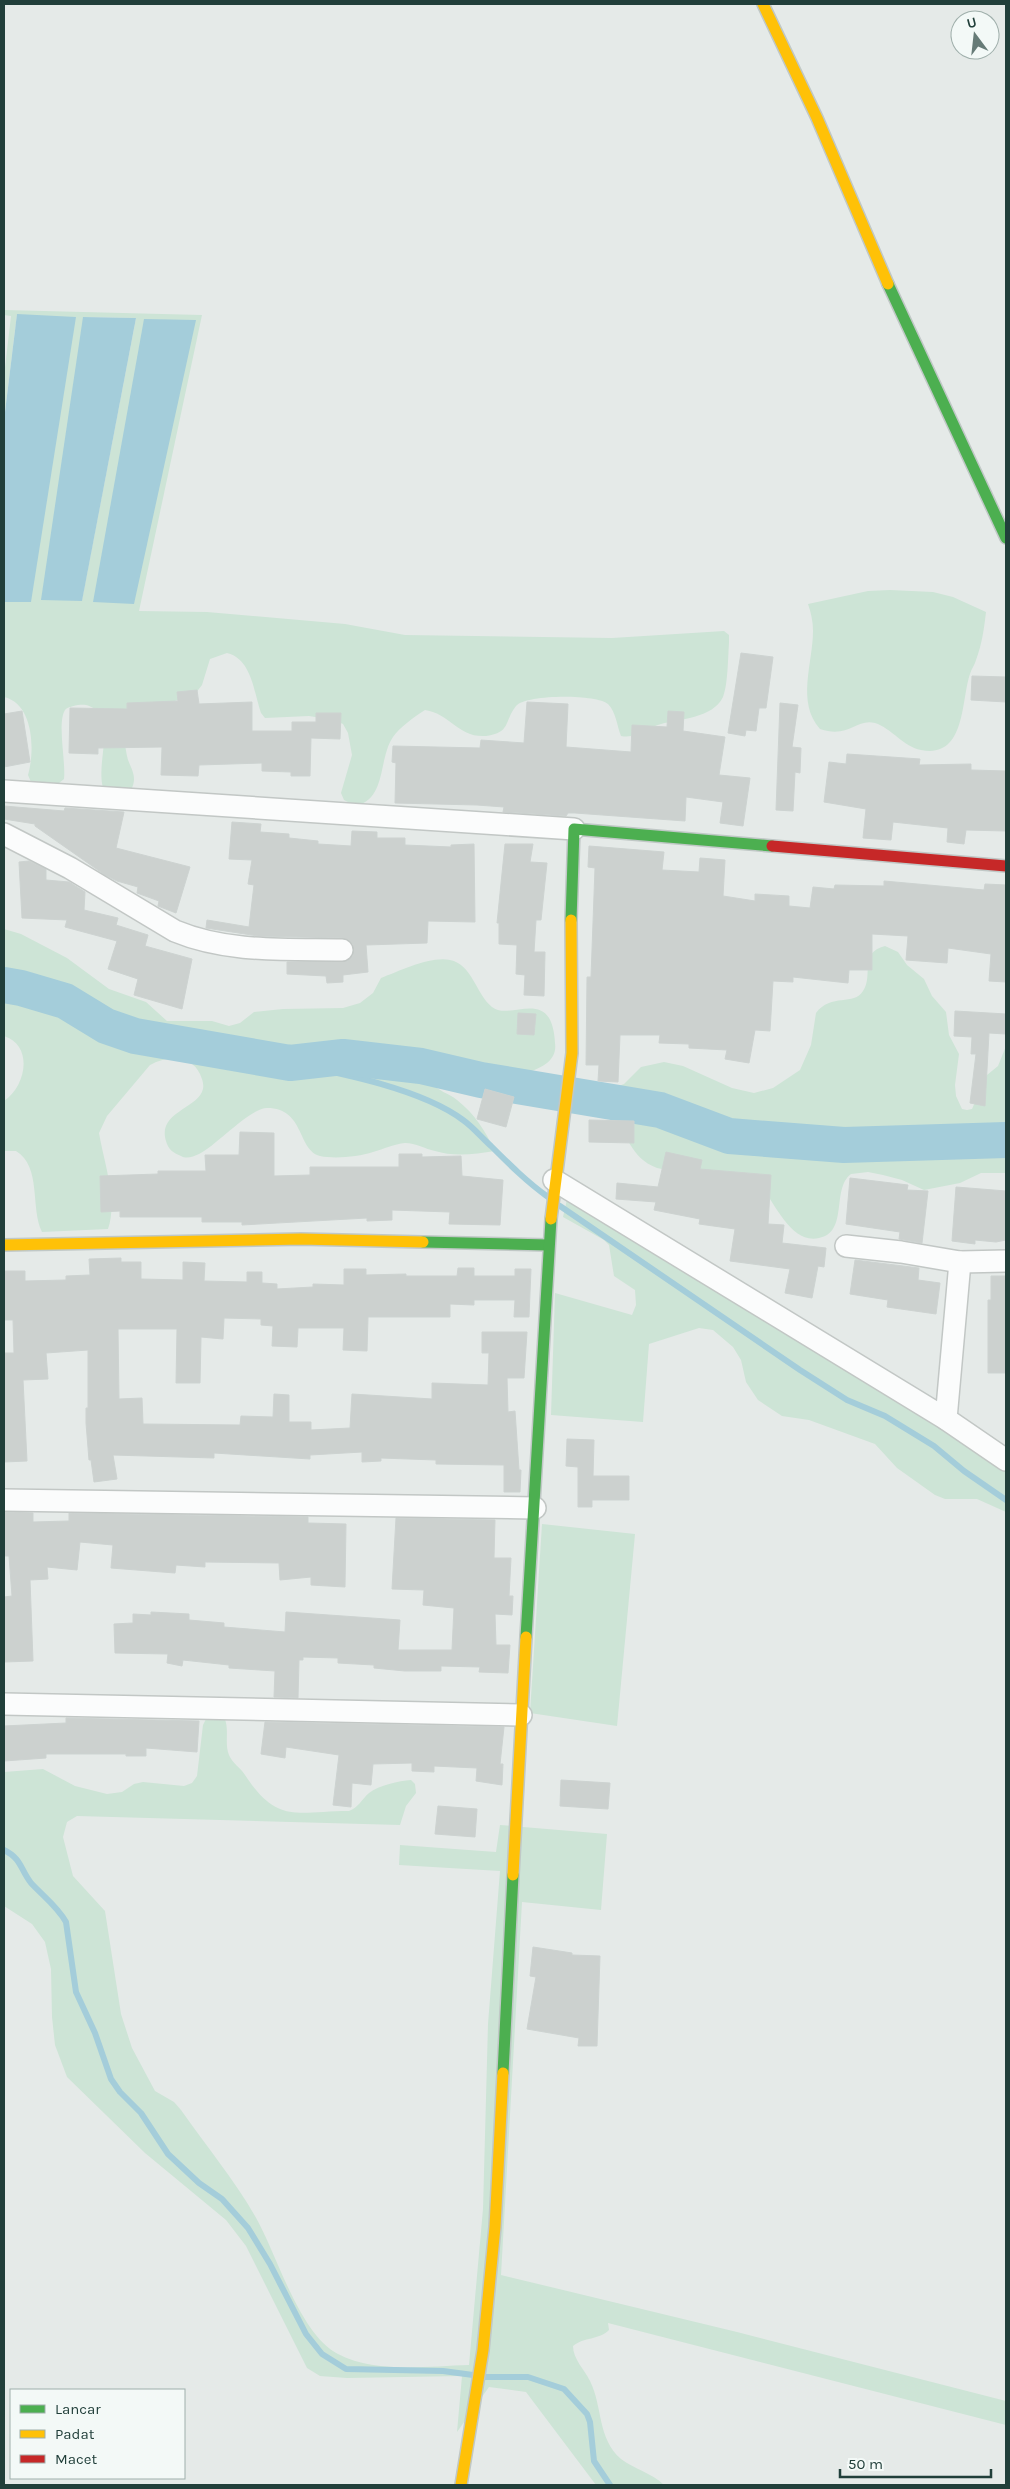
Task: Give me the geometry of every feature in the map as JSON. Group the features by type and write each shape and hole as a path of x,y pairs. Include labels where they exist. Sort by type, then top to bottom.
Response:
{"street":[{"path":"763,4 817,118 900,312 1006,538"},
{"path":"4,791 574,829 1006,866"},
{"path":"461,2485 492,2284 496,2227 521,1715 535,1508 548,1245 572,1053 571,899 574,829"},
{"path":"4,834 70,868 175,931 190,937 234,947 342,950"},
{"path":"554,1185 946,1419 1006,1460"},
{"path":"4,1245 301,1239 548,1245"},
{"path":"846,1246 901,1252 960,1262 1006,1261"},
{"path":"946,1419 960,1262"},
{"path":"4,1500 535,1508"},
{"path":"4,1704 521,1715"}],"green space":[{"path":"4,310 202,315 139,611 207,612 345,624 405,635 612,638 724,631 729,635 729,643 727,678 723,697 718,704 704,713 661,724 637,735 627,737 621,736 611,707 601,701 590,698 546,697 522,702 512,711 506,726 500,732 486,736 476,736 468,733 442,716 425,710 403,726 393,737 388,746 381,777 373,795 366,802 356,806 344,800 341,793 352,755 348,733 343,724 334,720 309,716 265,718 261,713 247,669 235,656 227,653 210,659 202,685 195,694 169,703 124,736 127,757 134,775 131,790 103,788 101,770 104,741 103,724 99,712 90,706 84,705 65,710 63,716 64,779 54,787 31,782 28,775 31,742 27,718 14,701 4,697 4,602 31,602 17,314 4,420 4,376 11,316 4,315","holes":["83,317 136,318 82,600"]},
{"path":"868,591 933,592 953,597 986,612 984,630 967,685 959,725 954,737 946,746 936,750 915,748 875,723 862,723 838,732 820,729 809,707 807,682 813,631 812,617 808,604"},
{"path":"4,929 21,934 67,958 109,989 146,1002 167,1021 212,1021 229,1026 240,1023 254,1012 283,1009 343,1008 360,1003 373,993 381,978 424,962 442,959 450,960 464,967 492,1007 509,1011 529,1008 538,1010 546,1015 552,1025 555,1051 549,1061 542,1066 516,1075 493,1076 471,1068 461,1067 447,1069 434,1074 432,1083 469,1111 495,1151 465,1154 442,1153 405,1143 367,1154 339,1157 320,1156 307,1146 288,1115 279,1110 267,1108 243,1120 199,1154 183,1157 176,1154 167,1144 165,1131 167,1123 200,1096 203,1089 203,1081 196,1068 184,1060 170,1059 156,1062 150,1065 107,1116 99,1133 111,1194 111,1218 108,1229 42,1232 29,1167 24,1158 16,1151 4,1151 4,1101 18,1086 22,1076 23,1057 20,1048 14,1041 4,1036"},
{"path":"885,946 898,952 907,965 924,979 932,996 946,1012 949,1035 959,1054 955,1085 956,1096 962,1109 972,1109 987,1075 998,1066 1006,1046 1006,1173 981,1173 960,1183 924,1190 902,1180 883,1175 868,1172 851,1174 845,1181 842,1189 834,1228 828,1234 819,1238 809,1238 793,1230 786,1223 763,1189 657,1168 648,1163 635,1152 611,1117 585,1101 583,1093 586,1089 613,1088 624,1084 641,1067 664,1062 683,1066 732,1088 754,1093 773,1088 800,1070 811,1045 816,1013 828,1003 854,998 859,995 866,985 869,959 877,949"},
{"path":"568,1195 1006,1463 1006,1512 977,1499 945,1499 935,1495 897,1468 875,1444 809,1420 782,1416 758,1400 746,1382 741,1360 733,1347 713,1330 699,1328 649,1344 643,1422 551,1415 555,1293 632,1315 636,1305 635,1290 614,1276 609,1245 604,1240 563,1217"},
{"path":"542,1524 635,1534 617,1726 530,1713"},
{"path":"213,1715 224,1717 227,1726 227,1746 232,1761 257,1791 268,1802 278,1808 302,1813 349,1811 357,1806 369,1793 378,1788 395,1782 411,1780 415,1784 416,1793 406,1806 400,1825 77,1816 67,1822 63,1837 73,1876 105,1911 121,2014 132,2048 155,2091 174,2102 181,2110 247,2202 300,2312 324,2344 338,2354 353,2360 386,2367 469,2365 483,2209 488,2024 500,1871 399,1865 400,1845 496,1852 500,1825 607,1834 601,1910 522,1902 501,2275 737,2332 1006,2401 1006,2425 608,2323 609,2330 596,2337 577,2343 573,2346 573,2351 594,2391 604,2432 613,2451 621,2459 654,2477 664,2485 596,2485 526,2392 489,2387 457,2432 462,2376 347,2378 320,2376 307,2368 246,2246 226,2220 145,2153 67,2077 55,2045 52,2017 51,1969 45,1942 32,1924 4,1906 4,1772 43,1769 75,1786 107,1794 122,1792 134,1784 143,1782 184,1786 192,1783 197,1776 203,1725 206,1719"}],"water":[{"path":"17,314 76,317 31,602 4,602 4,420"},
{"path":"83,317 136,318 82,601 41,600"},
{"path":"144,319 196,320 134,604 93,602"}],"building":[{"path":"741,653 773,657 766,708 759,708 756,731 746,730 745,736 728,733"},
{"path":"972,676 1006,677 1006,702 971,700"},
{"path":"197,690 199,704 252,702 252,731 292,731 292,722 316,722 316,713 341,713 340,739 311,738 310,776 291,776 291,772 262,771 262,763 199,765 198,776 161,775 162,747 98,748 98,754 69,753 70,708 127,709 127,703 178,701 177,692"},
{"path":"527,702 568,704 566,747 631,752 632,725 667,727 668,711 684,712 683,731 725,737 719,775 750,778 743,826 720,823 723,802 686,797 685,821 575,813 568,813 566,816 503,812 504,807 477,805 395,803 396,763 392,762 393,746 480,748 481,740 524,743"},
{"path":"780,703 798,705 792,747 801,748 800,773 795,772 793,811 776,810"},
{"path":"22,711 30,762 4,767 4,714"},
{"path":"847,754 920,759 919,765 971,764 971,770 1006,771 1006,831 966,830 964,844 947,842 948,828 893,822 891,840 863,838 866,809 824,802 829,762 846,764"},
{"path":"4,806 64,811 65,808 124,812 116,848 190,867 176,913 158,906 159,901 137,893 138,887 117,881 105,875 35,826 35,824 4,819"},
{"path":"232,822 261,824 260,832 289,834 289,838 318,841 318,844 351,846 352,831 377,832 377,838 405,838 405,845 451,847 451,845 474,844 475,922 428,921 427,943 366,945 368,972 343,975 343,982 327,983 326,976 287,974 287,962 348,961 353,956 353,944 349,940 342,938 258,936 206,928 207,920 249,927 254,885 248,884 252,860 229,859"},
{"path":"505,844 533,844 530,862 547,863 541,920 536,920 534,952 545,952 544,996 524,995 525,975 516,974 517,945 499,944 499,923 497,923"},
{"path":"589,846 664,852 662,870 699,872 700,858 725,860 723,896 755,901 755,894 789,896 789,906 810,908 813,887 834,889 835,885 884,886 884,881 984,890 985,884 1006,885 1006,982 989,981 991,954 948,948 947,963 906,960 908,936 872,934 872,970 849,970 848,983 793,977 793,982 773,981 770,1031 755,1030 749,1063 725,1059 727,1050 689,1048 689,1044 659,1043 660,1035 620,1035 618,1082 598,1081 599,1065 586,1065 587,977 591,977 595,868 588,867"},
{"path":"29,861 46,869 46,880 69,882 85,892 84,910 118,918 116,925 148,935 145,946 192,959 182,1009 134,995 138,979 108,969 117,941 65,927 67,920 22,918 19,862"},
{"path":"955,1011 1006,1014 1006,1034 989,1033 985,1106 970,1103 976,1054 971,1054 972,1037 954,1036"},
{"path":"518,1013 536,1014 534,1035 517,1034"},
{"path":"485,1089 514,1097 506,1127 477,1119"},
{"path":"589,1120 634,1121 634,1143 589,1142"},
{"path":"240,1132 274,1133 274,1176 310,1175 310,1167 399,1167 399,1154 422,1154 422,1157 461,1156 462,1176 503,1180 500,1225 449,1224 450,1212 392,1210 392,1220 367,1221 367,1218 242,1225 242,1222 202,1222 202,1217 120,1217 120,1211 101,1212 100,1176 158,1174 158,1171 206,1171 205,1155 239,1155"},
{"path":"666,1152 702,1160 700,1169 771,1175 768,1224 784,1225 782,1243 826,1248 824,1267 818,1266 812,1298 785,1293 790,1269 730,1261 735,1229 699,1224 700,1219 654,1210 656,1202 616,1199 617,1183 658,1187"},
{"path":"850,1178 908,1185 907,1190 928,1191 922,1243 899,1239 900,1232 846,1224"},
{"path":"956,1187 1006,1191 1006,1240 996,1242 975,1240 975,1244 952,1241"},
{"path":"121,1258 121,1262 141,1262 141,1279 183,1280 183,1262 205,1263 204,1281 247,1282 247,1272 262,1272 262,1283 277,1284 277,1289 313,1287 313,1284 344,1285 344,1269 366,1269 366,1275 457,1276 458,1268 474,1268 474,1276 515,1276 515,1269 531,1269 529,1317 514,1317 515,1300 474,1300 474,1305 450,1304 450,1317 368,1317 367,1351 343,1350 344,1328 298,1328 297,1347 272,1346 273,1326 261,1325 261,1319 224,1318 223,1339 201,1337 200,1383 176,1383 177,1329 118,1329 119,1399 142,1398 143,1424 240,1425 241,1416 273,1417 274,1394 289,1395 289,1422 311,1422 311,1430 350,1428 352,1394 432,1399 432,1383 488,1385 489,1353 482,1353 482,1332 527,1332 524,1378 507,1378 508,1412 515,1411 519,1470 521,1470 520,1492 504,1492 504,1465 436,1464 436,1460 381,1458 381,1461 362,1462 362,1452 310,1455 310,1459 214,1453 214,1458 113,1455 117,1479 94,1482 91,1460 89,1460 86,1423 86,1408 88,1408 88,1350 46,1353 48,1379 23,1380 27,1461 4,1462 4,1353 14,1353 13,1320 4,1320 4,1271 25,1271 25,1281 66,1280 66,1276 90,1275 89,1259"},
{"path":"855,1260 919,1268 918,1280 940,1283 936,1314 887,1307 888,1300 850,1294"},
{"path":"991,1276 1006,1276 1006,1373 988,1373 988,1300 991,1300"},
{"path":"567,1439 594,1440 593,1476 629,1476 629,1500 592,1500 592,1507 578,1507 578,1467 566,1466"},
{"path":"4,1512 33,1513 33,1522 69,1521 69,1513 308,1517 308,1523 346,1524 345,1587 311,1585 311,1577 280,1580 279,1563 205,1562 205,1567 176,1565 175,1573 111,1568 113,1545 80,1542 77,1570 47,1567 48,1579 30,1580 33,1661 4,1662 4,1597 12,1596 9,1556 4,1556"},
{"path":"396,1518 495,1520 494,1558 511,1558 509,1596 513,1596 512,1615 495,1614 496,1645 510,1645 508,1673 479,1672 480,1667 441,1666 441,1671 405,1671 374,1668 374,1665 338,1663 338,1658 303,1657 303,1660 299,1660 298,1698 274,1697 275,1671 229,1668 229,1665 183,1660 182,1666 167,1663 168,1654 115,1653 114,1624 133,1623 133,1614 151,1615 151,1612 189,1614 189,1620 224,1623 224,1627 285,1632 286,1612 400,1620 398,1650 452,1650 454,1608 423,1605 424,1590 392,1589"},
{"path":"66,1718 199,1721 197,1752 146,1748 146,1756 126,1756 126,1754 46,1754 46,1758 4,1761 4,1726 66,1723"},
{"path":"265,1722 504,1727 500,1764 503,1764 502,1785 476,1781 477,1768 434,1766 434,1772 412,1771 412,1763 373,1764 371,1785 352,1783 351,1807 333,1805 339,1755 286,1747 285,1758 261,1754"},
{"path":"561,1780 610,1783 608,1809 560,1806"},
{"path":"438,1806 477,1809 475,1837 435,1834"},
{"path":"533,1947 572,1953 572,1955 600,1956 597,2046 578,2046 579,2038 527,2029 536,1977 530,1976"}],"waterway":[{"path":"4,985 65,1001 106,1026 135,1036 290,1063 343,1057 421,1066 481,1080 660,1110 729,1136 844,1145 1006,1140"},
{"path":"290,1063 380,1084 426,1099 446,1109 470,1126 518,1173 548,1197"},
{"path":"560,1206 800,1370 847,1400 885,1416 934,1446 964,1471 1006,1500"},
{"path":"4,1850 18,1861 27,1878 54,1906 66,1922 76,1992 95,2033 111,2079 120,2092 141,2113 168,2154 199,2183 222,2199 248,2228 270,2264 306,2334 322,2354 346,2369 443,2371 473,2375"},
{"path":"485,2377 528,2377 564,2389 587,2414 590,2422 594,2461 610,2485"}],"traffic: fast":[{"path":"888,284 1006,538"},
{"path":"571,920 574,829 772,846"},
{"path":"526,1637 551,1219"},
{"path":"423,1242 548,1245"},
{"path":"503,2073 513,1875"}],"traffic: slow":[{"path":"763,4 817,118 888,284"},
{"path":"551,1219 572,1053 571,920"},
{"path":"4,1245 301,1239 423,1242"},
{"path":"513,1875 526,1637"},
{"path":"461,2485 483,2350 495,2227 503,2073"}],"traffic: jam":[{"path":"772,846 1006,866"}]}
